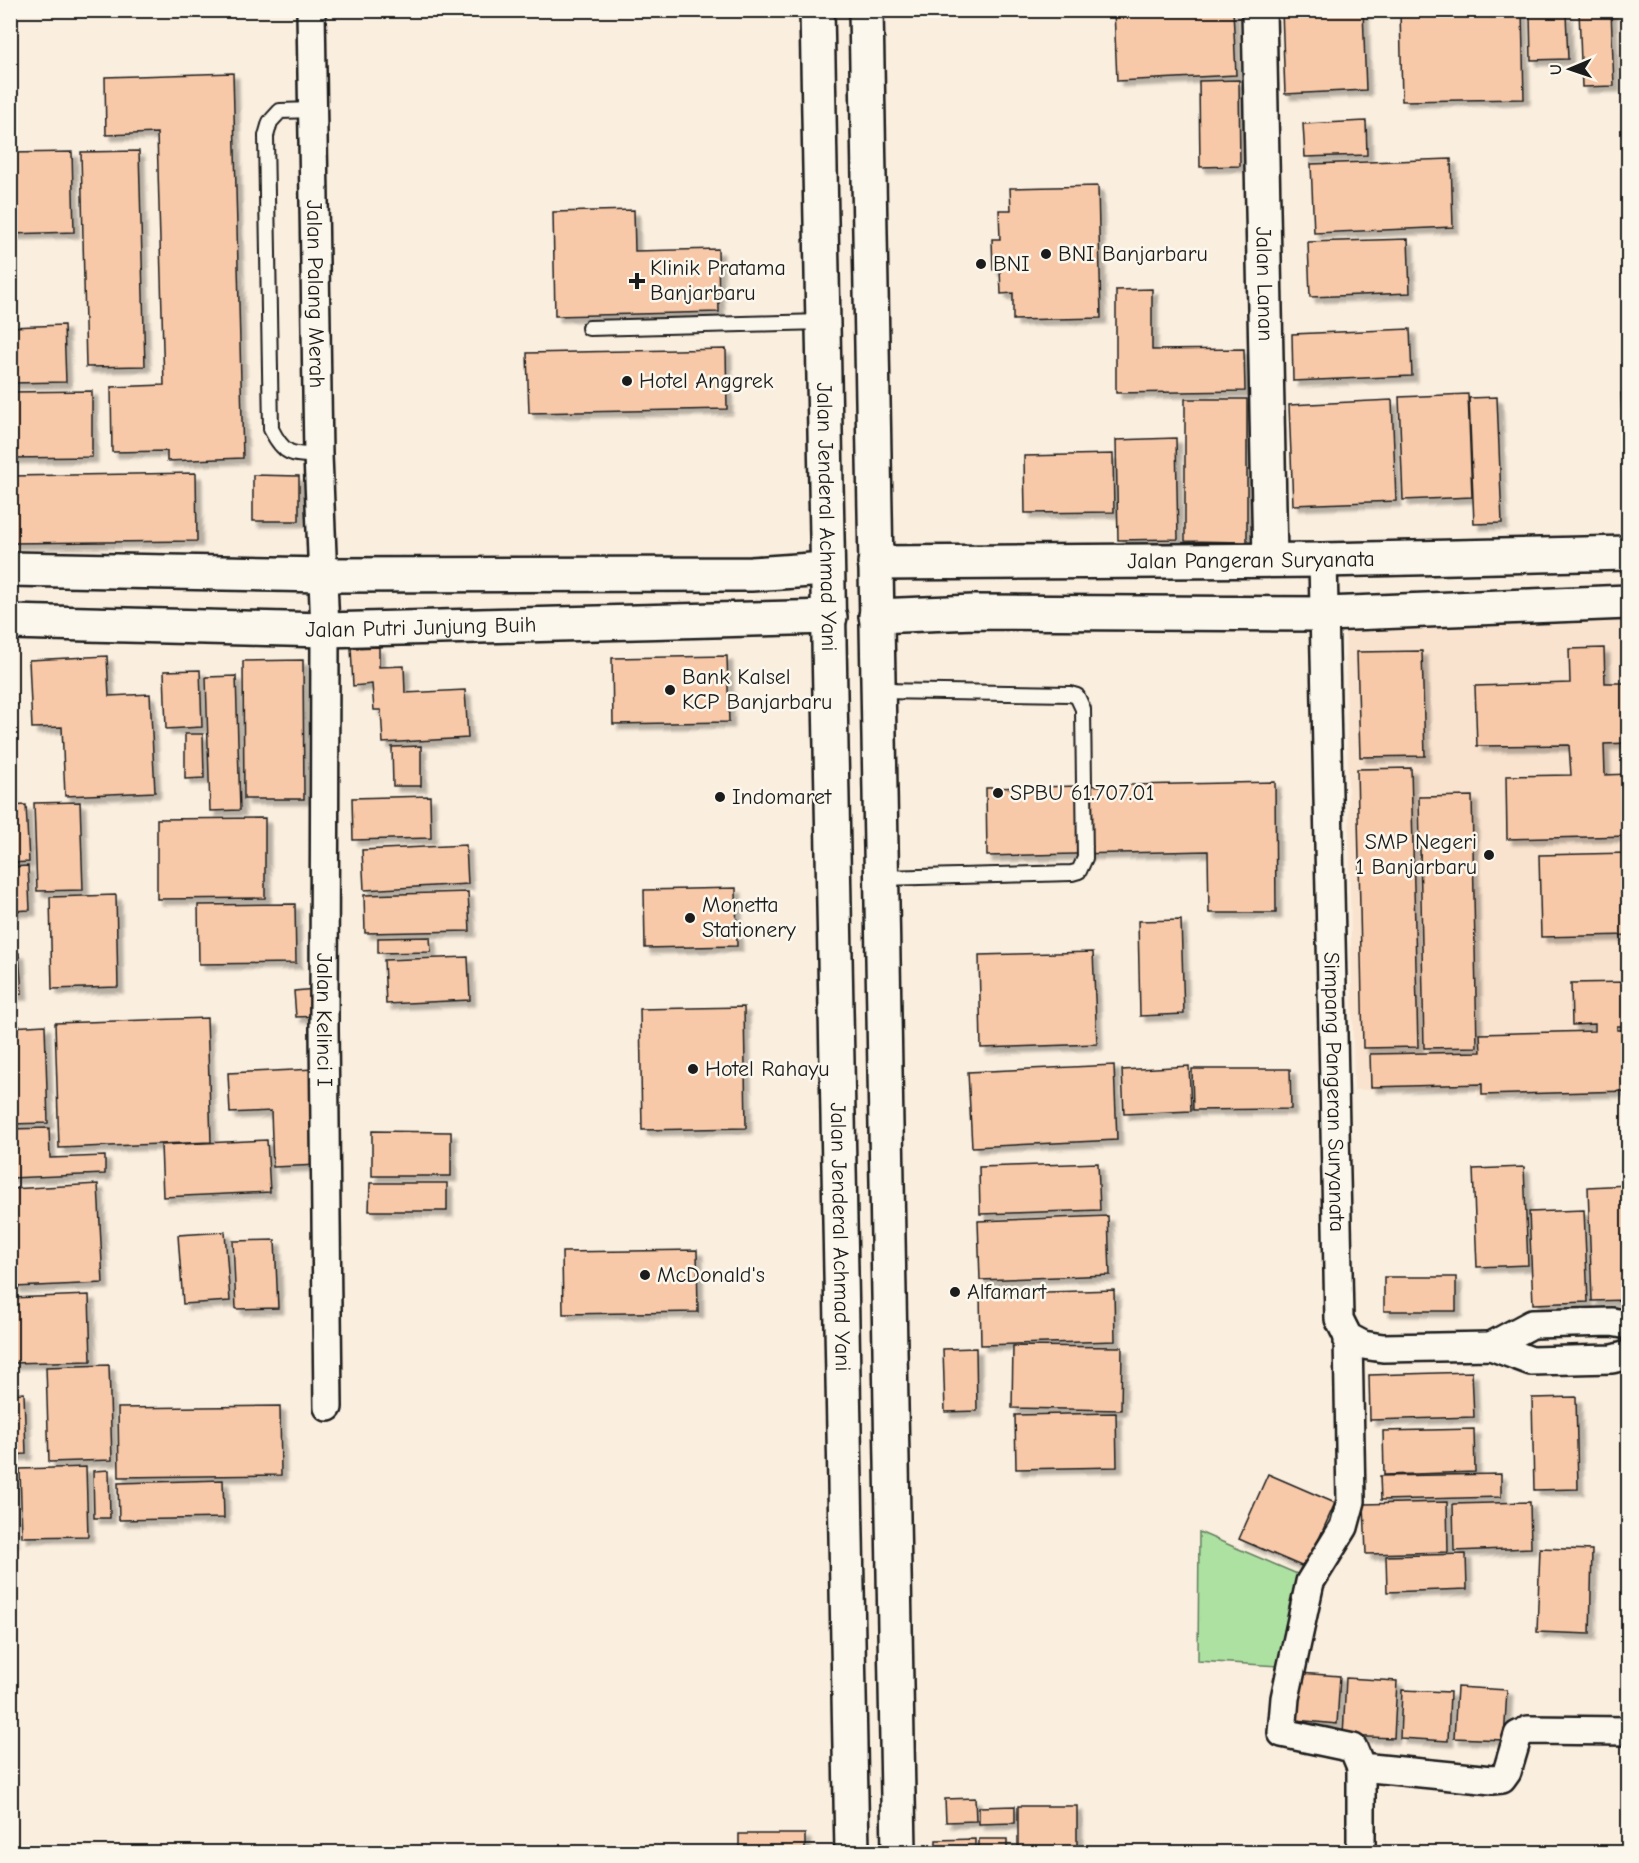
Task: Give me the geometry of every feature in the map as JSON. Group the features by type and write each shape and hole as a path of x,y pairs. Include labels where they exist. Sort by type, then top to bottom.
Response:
{"main road":[{"name":"Jalan Jenderal Achmad Yani","path":"817,10 852,1852"},
{"name":"Jalan Jenderal Achmad Yani","path":"866,10 899,1852"},
{"name":"Jalan Lanan","path":"1259,10 1270,559"},
{"name":"Jalan Pangeran Suryanata","path":"875,563 1323,560 1629,553"},
{"path":"10,569 324,576 751,574 826,569"},
{"path":"876,616 974,612 1326,614 1629,602"},
{"name":"Jalan Putri Junjung Buih","path":"10,622 326,630 830,617"},
{"path":"845,1406 891,1405"},
{"path":"851,1761 898,1759"}],"street":[{"name":"Jalan Palang Merah","path":"311,10 318,455 324,576"},
{"name":"Simpang Pangeran Suryanata","path":"1323,560 1326,614 1339,1319 1348,1337 1351,1501 1344,1527 1310,1582 1285,1698 1282,1733 1353,1748 1361,1767"},
{"name":"Jalan Kelinci I","path":"324,576 326,630 324,1029 328,1407"},
{"path":"1491,1346 1532,1324 1612,1322 1629,1325"},
{"path":"1348,1337 1364,1345 1383,1348 1491,1346 1531,1361 1612,1359 1629,1355"},
{"path":"1361,1852 1361,1767 1502,1779 1507,1772 1518,1735 1528,1730 1629,1731"}],"lane":[{"path":"313,110 280,111 270,122 266,136 266,159 271,429 279,446 293,455 318,455"},
{"path":"589,328 824,322"},
{"path":"878,691 1070,694 1077,696 1083,709 1085,858 1079,870 1072,873 882,878"}],"shaded area":[{"name":"SMP Negeri 1 Banjarbaru","path":"1628,618 1628,1093 1478,1097 1478,1087 1354,1090 1345,624"}],"green space":[{"path":"1199,1532 1302,1576 1280,1666 1198,1661"}],"building":[{"path":"1114,10 1233,10 1236,75 1117,81"},
{"path":"1282,10 1363,10 1366,90 1285,94"},
{"path":"1400,10 1522,10 1524,99 1402,101"},
{"path":"1579,10 1611,10 1614,86 1582,87"},
{"path":"1624,10 1628,10 1628,73 1626,73"},
{"path":"1566,14 1568,59 1531,60 1530,15"},
{"path":"233,73 243,458 167,461 167,451 112,452 111,387 164,385 157,133 106,135 105,77"},
{"path":"1239,80 1240,166 1200,167 1199,81"},
{"path":"1366,121 1367,155 1305,157 1303,124"},
{"path":"139,151 145,366 86,367 81,152"},
{"path":"72,152 74,232 10,234 10,153"},
{"path":"1451,159 1453,227 1314,233 1311,164"},
{"name":"BNI Banjarbaru","path":"1098,186 1101,318 1013,320 1013,293 1001,294 1000,269 993,270 992,239 1000,239 999,210 1011,210 1010,188"},
{"name":"Klinik Pratama Banjarbaru","path":"634,210 635,251 718,249 719,312 555,316 553,212"},
{"path":"1408,239 1410,293 1310,297 1308,242"},
{"path":"1152,289 1152,350 1244,349 1245,391 1116,393 1116,290"},
{"path":"64,325 66,382 10,383 10,327"},
{"path":"1410,329 1412,376 1293,381 1292,334"},
{"name":"Hotel Anggrek","path":"726,349 727,409 529,413 527,353"},
{"path":"92,391 92,457 10,458 10,392"},
{"path":"1621,393 1628,393 1628,463 1624,463"},
{"path":"1468,394 1472,497 1403,500 1399,397"},
{"path":"1497,397 1502,523 1474,524 1469,398"},
{"path":"1185,399 1247,399 1247,542 1185,541"},
{"path":"1392,400 1396,501 1293,505 1289,405"},
{"path":"1176,438 1178,539 1118,540 1116,440"},
{"path":"1113,454 1114,512 1025,513 1024,456"},
{"path":"196,473 197,541 10,543 10,476"},
{"path":"253,475 299,476 299,521 253,521"},
{"path":"379,647 379,667 404,666 405,693 465,690 468,738 383,743 381,710 374,710 372,684 353,686 351,648"},
{"path":"1604,648 1605,683 1628,683 1628,743 1604,744 1605,775 1628,774 1628,836 1507,839 1506,776 1571,775 1569,745 1477,746 1475,686 1570,683 1569,649"},
{"path":"1422,651 1425,756 1360,757 1357,652"},
{"path":"107,656 109,696 150,694 155,792 65,796 62,727 32,728 29,660"},
{"name":"Bank Kalsel KCP Banjarbaru","path":"727,656 729,722 613,724 612,658"},
{"path":"303,660 304,799 244,799 243,661"},
{"path":"200,670 202,727 166,729 164,671"},
{"path":"236,676 240,810 210,811 206,677"},
{"path":"185,734 203,734 204,778 185,779"},
{"path":"10,745 12,798 10,798"},
{"path":"421,746 421,786 393,786 392,747"},
{"path":"1411,768 1418,1047 1363,1048 1357,769"},
{"path":"1275,782 1276,913 1209,913 1208,851 987,856 986,788"},
{"path":"430,796 431,838 353,840 352,798"},
{"path":"1472,796 1477,1047 1424,1048 1419,797"},
{"path":"80,802 83,890 37,891 34,803"},
{"path":"26,805 29,862 10,863 10,806"},
{"path":"265,818 265,898 157,899 157,819"},
{"path":"466,845 468,884 364,890 362,850"},
{"path":"1628,853 1628,935 1541,937 1539,855"},
{"path":"28,866 30,910 10,911 10,867"},
{"name":"Monetta Stationery","path":"736,888 737,946 645,948 644,890"},
{"path":"468,892 470,931 365,933 364,895"},
{"path":"116,895 118,987 52,989 50,897"},
{"path":"295,904 296,963 199,964 198,905"},
{"path":"1181,920 1184,1014 1140,1016 1138,921"},
{"path":"430,937 431,952 378,953 378,938"},
{"path":"1093,952 1097,1044 981,1048 979,955"},
{"path":"10,953 19,953 22,994 10,995"},
{"path":"468,957 470,1000 386,1004 384,960"},
{"path":"1628,982 1628,1026 1617,1026 1617,1030 1628,1030 1628,1091 1482,1095 1482,1084 1371,1087 1370,1054 1481,1052 1480,1034 1595,1031 1595,1024 1572,1025 1571,983"},
{"path":"316,989 318,1016 296,1017 294,991"},
{"name":"Hotel Rahayu","path":"744,1007 746,1128 642,1130 640,1009"},
{"path":"207,1018 211,1142 59,1148 55,1023"},
{"path":"45,1025 48,1123 10,1124 10,1027"},
{"path":"1114,1065 1117,1140 972,1147 968,1072"},
{"path":"1189,1066 1191,1111 1124,1114 1122,1070"},
{"path":"315,1069 320,1165 273,1167 271,1111 230,1113 228,1073"},
{"path":"1192,1069 1290,1069 1291,1109 1193,1110"},
{"path":"49,1128 50,1158 105,1156 105,1174 10,1178 10,1129"},
{"path":"372,1131 451,1132 451,1176 372,1176"},
{"path":"267,1140 270,1192 163,1197 161,1145"},
{"path":"1098,1163 1100,1210 980,1214 979,1167"},
{"path":"1524,1167 1528,1265 1477,1267 1473,1169"},
{"path":"370,1183 447,1183 447,1211 369,1211"},
{"path":"98,1184 103,1283 15,1287 11,1189"},
{"path":"1628,1185 1628,1300 1592,1301 1588,1187"},
{"path":"1584,1210 1588,1302 1533,1304 1529,1212"},
{"path":"1108,1216 1110,1275 980,1280 978,1221"},
{"path":"225,1232 230,1301 183,1304 178,1235"},
{"path":"275,1240 278,1308 236,1309 233,1241"},
{"path":"697,1250 698,1312 563,1314 562,1252"},
{"path":"1384,1277 1456,1277 1456,1311 1384,1311"},
{"path":"1114,1290 1115,1341 981,1345 980,1294"},
{"path":"89,1295 91,1361 12,1363 10,1298"},
{"path":"1013,1346 1122,1347 1121,1410 1012,1408"},
{"path":"976,1348 977,1411 945,1412 943,1349"},
{"path":"109,1365 112,1460 49,1462 46,1367"},
{"path":"1472,1372 1474,1417 1370,1420 1369,1375"},
{"path":"24,1393 26,1454 10,1455 10,1394"},
{"path":"1576,1397 1578,1489 1534,1490 1532,1398"},
{"path":"280,1406 281,1475 119,1477 118,1408"},
{"path":"1116,1413 1117,1467 1016,1469 1015,1415"},
{"path":"1474,1429 1475,1472 1384,1475 1383,1431"},
{"path":"86,1467 88,1536 22,1537 20,1469"},
{"path":"109,1470 110,1518 94,1518 93,1471"},
{"path":"1268,1474 1335,1503 1306,1568 1239,1539"},
{"path":"1501,1474 1501,1497 1381,1500 1380,1476"},
{"path":"10,1478 13,1478 13,1542 10,1542"},
{"path":"223,1480 224,1518 119,1520 118,1483"},
{"path":"1447,1502 1448,1552 1366,1554 1364,1504"},
{"path":"1530,1502 1531,1548 1454,1551 1453,1504"},
{"path":"1540,1548 1592,1550 1590,1634 1537,1632"},
{"path":"1466,1554 1467,1589 1387,1592 1386,1556"},
{"path":"1299,1673 1340,1676 1337,1724 1296,1720"},
{"path":"1346,1678 1397,1681 1394,1738 1343,1736"},
{"path":"1457,1687 1507,1690 1504,1740 1454,1738"},
{"path":"1402,1690 1450,1692 1448,1741 1400,1738"},
{"path":"975,1798 976,1821 946,1822 945,1799"},
{"path":"1015,1806 1015,1823 979,1824 979,1807"},
{"path":"1018,1806 1077,1806 1077,1851 1018,1852"},
{"path":"739,1834 805,1834 805,1852 739,1852"},
{"path":"975,1839 975,1852 936,1852 936,1840"},
{"path":"979,1839 1007,1839 1007,1852 979,1852"}],"place":[{"name":"BNI Banjarbaru","path":"1046,254"},
{"name":"BNI","path":"981,264"},
{"name":"Klinik Pratama Banjarbaru","path":"637,281"},
{"name":"Hotel Anggrek","path":"627,381"},
{"name":"Bank Kalsel KCP Banjarbaru","path":"670,690"},
{"name":"SPBU 61.707.01","path":"998,793"},
{"name":"Indomaret","path":"720,797"},
{"name":"SMP Negeri 1 Banjarbaru","path":"1489,855"},
{"name":"Monetta Stationery","path":"690,918"},
{"name":"Hotel Rahayu","path":"693,1069"},
{"name":"McDonald's","path":"645,1275"},
{"name":"Alfamart","path":"955,1292"}]}
